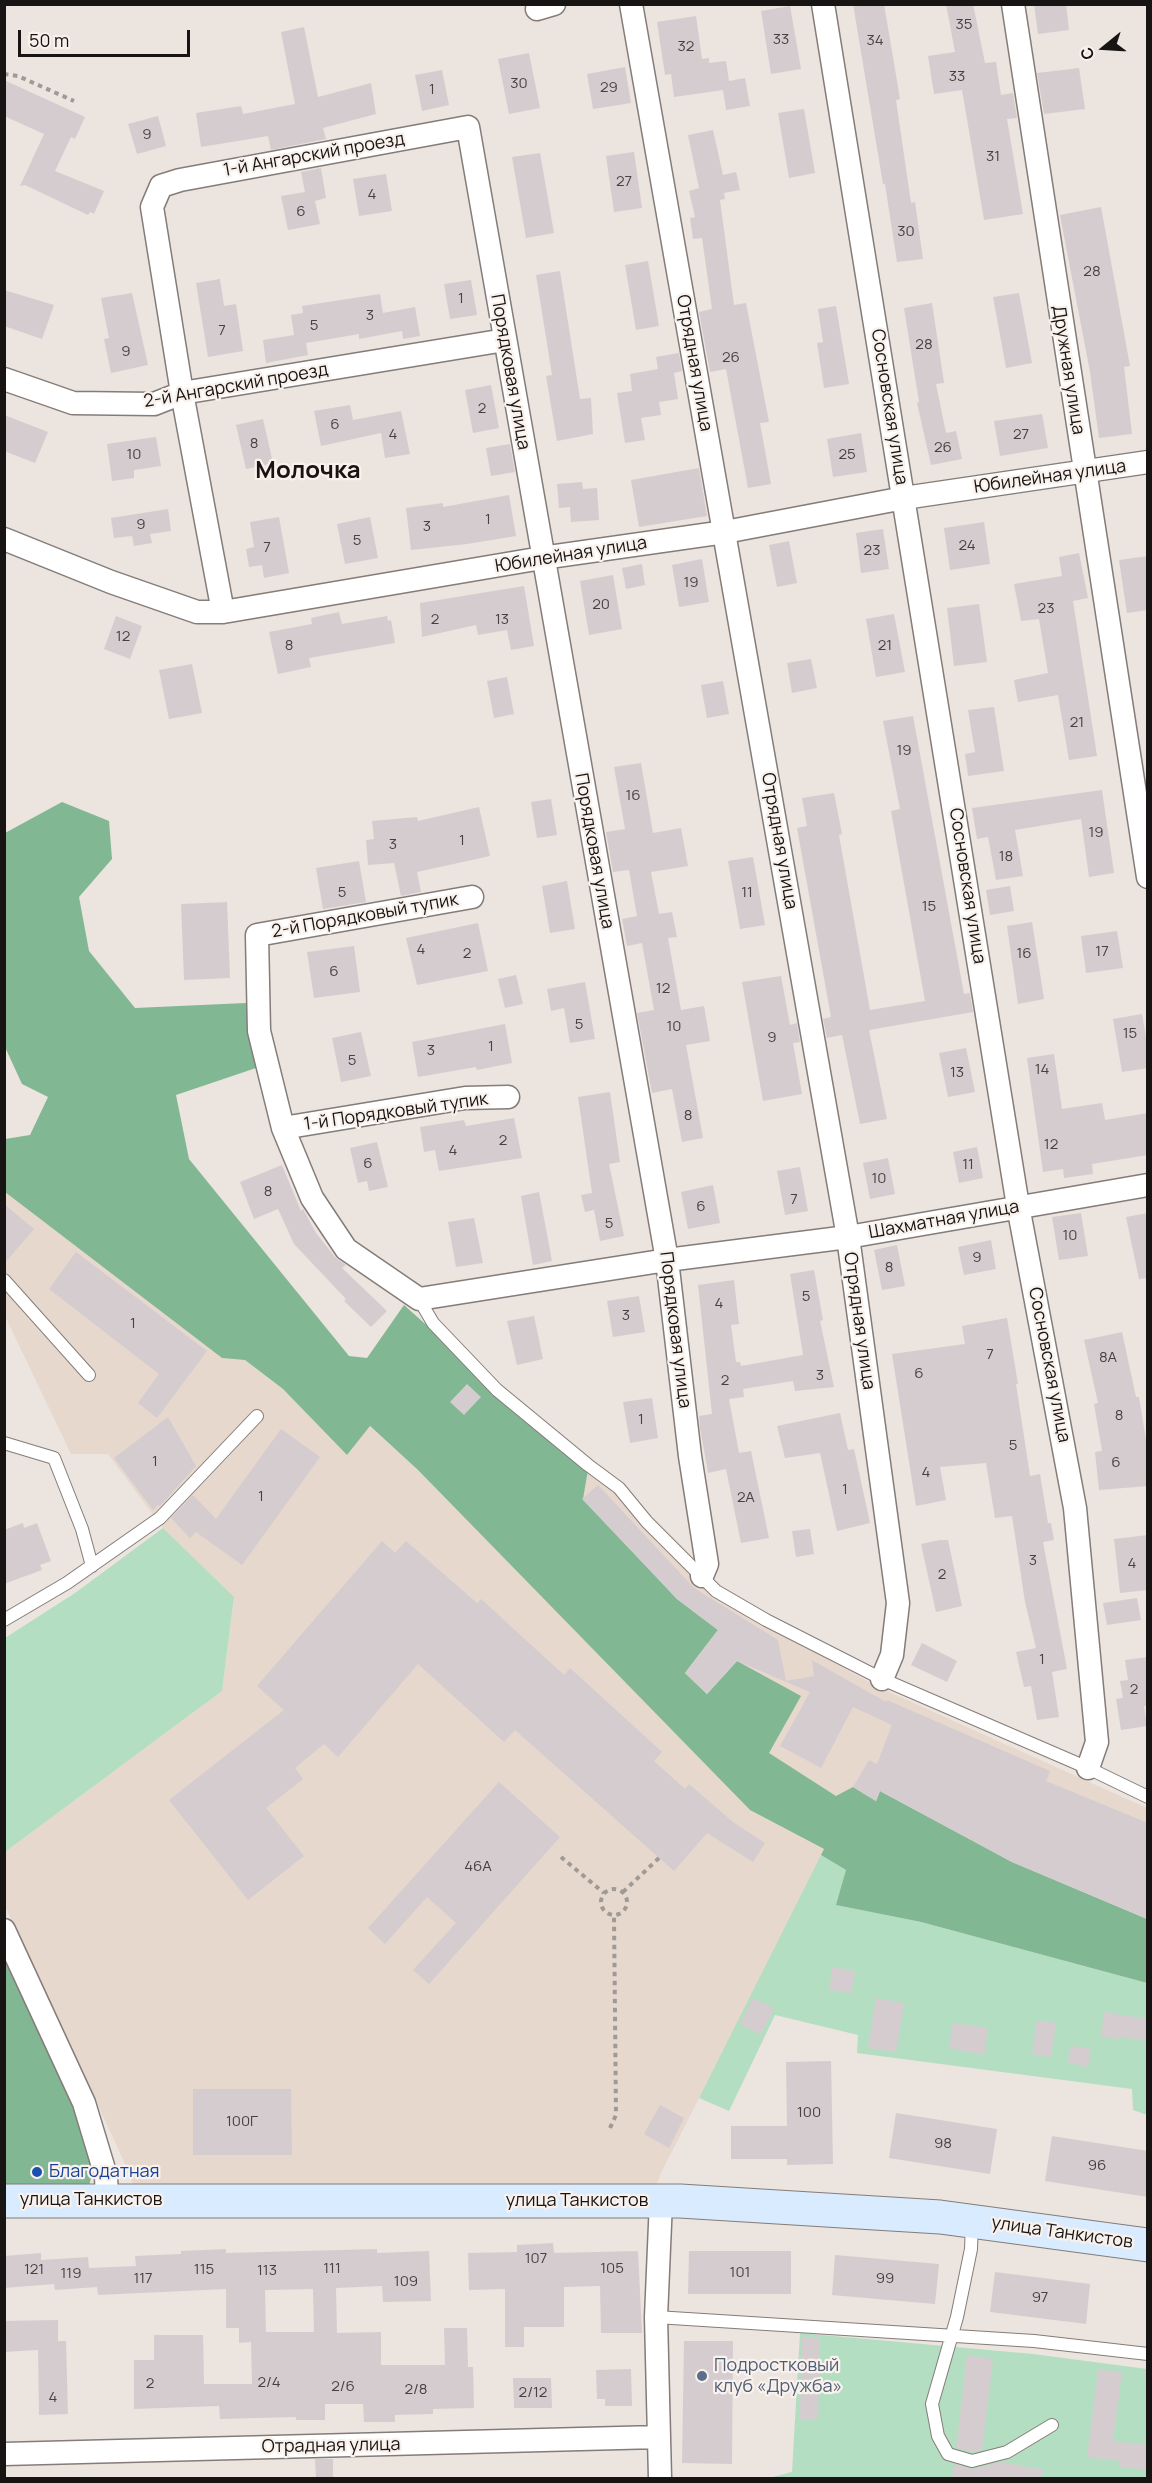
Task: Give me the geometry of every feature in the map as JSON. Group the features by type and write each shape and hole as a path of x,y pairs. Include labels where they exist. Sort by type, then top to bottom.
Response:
{"main road":[{"name":"улица Танкистов","path":"4,2200 661,2201 801,2207 940,2217 1148,2245"}],"street":[{"name":"Отрядная улица","path":"631,4 848,1238 898,1603 892,1655 882,1679"},
{"name":"Сосновская улица","path":"823,4 1018,1206 1076,1508 1097,1742 1088,1768"},
{"name":"Дружная улица","path":"1013,4 1083,473 1148,877"},
{"name":"1-й Ангарский проезд","path":"182,393 152,207 162,186 180,180 468,127"},
{"name":"Порядковая улица","path":"468,127 667,1260 690,1456 707,1564 702,1576"},
{"name":"2-й Ангарский проезд","path":"4,378 73,403 154,404 182,393 505,340"},
{"path":"182,393 223,612"},
{"name":"Юбилейная улица","path":"4,539 111,582 197,612 223,612 542,558 725,532 904,498 1148,462"},
{"name":"2-й Порядковый тупик","path":"284,1128 259,1031 257,935 472,897"},
{"name":"1-й Порядковый тупик","path":"284,1128 465,1098 508,1097"},
{"path":"284,1128 312,1198 346,1249 419,1299"},
{"name":"Шахматная улица","path":"419,1299 667,1260 848,1238 1018,1206 1148,1185"},
{"path":"4,1930 84,2103 106,2176 107,2200"},
{"path":"660,2478 657,2317 661,2201"},
{"name":"Отрадная улица","path":"4,2454 658,2437"}],"lane":[{"path":"4,1280 88,1375"},
{"path":"419,1299 433,1323 496,1390 620,1488 647,1522 716,1591 766,1620 882,1679 1088,1768 1148,1797"},
{"path":"4,1620 67,1583 160,1518 257,1416"},
{"path":"4,1443 54,1458 82,1529 92,1566"},
{"path":"972,2221 971,2249 957,2318 932,2404 938,2436 948,2454 972,2461 1007,2452 1052,2425"},
{"path":"657,2317 1034,2341 1148,2354"}],"path":[{"path":"4,74 18,76 74,101"},
{"path":"561,1857 604,1893"},
{"path":"623,1892 659,1858"},
{"path":"613,1888 623,1892 628,1901 624,1911 614,1916 604,1912 600,1902 604,1893 613,1888"},
{"path":"610,2128 616,2115 614,1916"}],"shaded area":[{"path":"5,1192 222,1358 245,1360 283,1389 347,1455 369,1426 418,1470 750,1810 825,1850 661,2173 654,2192 133,2185 5,1906 5,1852 222,1691 234,1598 163,1528 108,1454 71,1454 5,1316"},
{"path":"588,1470 615,1491 657,1543 701,1585 751,1616 878,1687 1147,1808 1147,1919 1012,1862 881,1791 876,1801 836,1796 768,1753 737,1661 707,1694 685,1673 718,1630 677,1599 582,1499"}],"green space":[{"path":"62,802 109,821 112,859 79,897 89,951 135,1008 246,1003 256,1068 176,1095 189,1159 349,1356 367,1358 404,1305 588,1470 583,1499 677,1599 718,1630 685,1673 707,1694 737,1661 801,1696 769,1753 836,1796 853,1787 876,1801 880,1791 1012,1862 1147,1919 1147,1983 921,1922 836,1905 846,1870 821,1855 824,1849 750,1810 418,1470 370,1426 347,1455 283,1389 245,1360 222,1358 5,1192 5,1139 30,1135 48,1097 22,1084 5,1047 5,833"},
{"path":"163,1528 234,1597 222,1691 5,1852 5,1638 75,1593"},
{"path":"821,1855 846,1870 837,1905 921,1922 1147,1983 1147,2115 1133,2110 1132,2089 857,2053 858,2035 775,2015 729,2111 699,2098"},
{"path":"4,1947 73,2096 94,2167 89,2186 5,2192"},
{"path":"800,2333 1033,2354 1147,2369 1147,2478 769,2478 792,2472"}],"building":[{"path":"853,4 884,4 900,99 896,100 911,203 915,202 923,259 897,262"},
{"path":"946,4 973,4 985,63 996,62 1001,95 1013,93 1017,118 1007,119 1023,214 984,220 962,90 934,94 928,56 955,52"},
{"path":"1034,4 1066,4 1069,30 1038,34"},
{"path":"790,6 801,69 771,74 761,11"},
{"path":"696,16 702,59 709,58 709,63 726,61 729,81 745,78 750,106 726,110 723,90 674,97 671,74 665,75 657,22"},
{"path":"304,27 318,97 371,83 376,114 323,128 326,139 271,150 268,136 201,147 196,113 241,106 243,114 295,104 281,32"},
{"path":"529,53 540,108 509,114 498,59"},
{"path":"625,67 631,103 593,109 587,74"},
{"path":"1079,68 1085,109 1044,114 1037,73"},
{"path":"442,70 449,105 422,111 415,75"},
{"path":"4,80 85,117 75,139 71,137 55,171 104,191 94,214 90,212 88,215 25,185 20,186 44,134 4,116"},
{"path":"804,109 815,173 789,178 778,113"},
{"path":"158,116 166,146 137,154 128,124"},
{"path":"713,130 723,175 736,172 740,190 724,193 725,199 720,200 734,305 746,303 769,422 760,423 771,484 748,488 726,369 710,372 699,312 712,309 702,238 693,239 690,218 695,217 689,191 699,188 688,135"},
{"path":"634,152 642,208 614,212 606,156"},
{"path":"540,153 554,233 526,238 512,157"},
{"path":"321,168 326,198 315,201 320,224 288,230 281,196 305,192 301,172"},
{"path":"386,174 392,211 359,216 353,179"},
{"path":"1101,207 1130,366 1124,367 1132,434 1099,438 1090,372 1060,215"},
{"path":"648,261 659,326 636,330 625,265"},
{"path":"560,271 580,399 591,398 593,434 557,441 546,376 552,375 536,275"},
{"path":"220,279 224,306 236,304 243,351 208,357 196,283"},
{"path":"471,280 477,315 450,319 444,284"},
{"path":"4,290 54,305 42,339 4,326"},
{"path":"132,293 148,365 111,373 104,339 109,338 101,298"},
{"path":"1019,293 1032,363 1006,368 993,297"},
{"path":"380,294 383,313 415,307 420,336 403,339 402,331 359,339 359,334 306,343 308,355 266,363 263,340 294,335 291,315 303,313 302,306"},
{"path":"932,303 944,383 936,384 946,433 956,431 962,459 931,465 917,403 919,402 904,308"},
{"path":"836,306 849,384 824,388 817,343 823,342 818,309"},
{"path":"679,353 682,371 674,373 678,399 659,402 661,415 641,418 645,440 625,443 617,393 632,391 630,374 658,369 656,357"},
{"path":"491,385 499,428 473,433 465,390"},
{"path":"350,405 353,420 401,411 410,454 385,458 381,433 321,446 314,411"},
{"path":"1042,414 1048,448 1000,456 994,421"},
{"path":"4,415 48,432 35,463 4,451"},
{"path":"263,419 273,463 246,469 236,425"},
{"path":"861,433 867,472 833,477 827,439"},
{"path":"156,437 161,466 134,470 134,478 112,481 107,444"},
{"path":"510,444 515,472 491,476 486,448"},
{"path":"699,468 707,516 639,527 631,480"},
{"path":"582,482 583,489 597,488 599,520 571,522 570,507 559,508 557,484"},
{"path":"509,495 516,536 411,550 406,508 443,503 443,507"},
{"path":"168,509 171,531 150,534 152,543 134,546 132,536 114,538 111,518"},
{"path":"279,517 289,573 264,578 262,565 249,567 246,549 254,547 250,522"},
{"path":"370,517 378,558 345,564 337,524"},
{"path":"984,522 990,564 950,570 944,528"},
{"path":"883,529 889,569 861,573 856,533"},
{"path":"789,541 797,583 777,587 769,545"},
{"path":"1079,553 1088,598 1073,601 1097,756 1069,760 1058,695 1018,702 1014,680 1048,673 1039,619 1021,621 1014,584 1062,576 1059,557"},
{"path":"1148,556 1148,610 1127,613 1119,560"},
{"path":"702,559 709,602 679,607 672,565"},
{"path":"642,564 645,585 626,589 622,568"},
{"path":"613,575 622,629 589,635 580,581"},
{"path":"524,586 534,646 511,650 507,630 478,635 476,625 422,637 420,603"},
{"path":"979,604 987,662 954,666 947,608"},
{"path":"339,612 342,624 387,616 388,621 391,620 395,643 309,658 311,667 278,674 269,632 312,624 311,618"},
{"path":"894,614 905,672 876,677 866,619"},
{"path":"116,616 142,626 130,659 104,649"},
{"path":"811,659 817,688 792,693 787,663"},
{"path":"192,664 202,713 169,719 159,670"},
{"path":"507,677 514,714 494,718 487,681"},
{"path":"723,681 729,714 707,718 701,685"},
{"path":"994,707 1004,771 968,776 965,754 975,752 968,710"},
{"path":"913,716 964,994 970,993 973,1012 869,1030 887,1119 860,1124 842,1035 827,1038 823,1019 831,1017 797,828 807,826 802,798 834,793 842,834 839,835 870,1010 925,1001 891,811 900,809 883,721"},
{"path":"641,763 653,833 681,828 688,866 651,872 659,914 672,912 677,937 668,938 681,1010 704,1006 710,1041 686,1045 703,1138 682,1142 672,1089 652,1093 637,1013 654,1010 642,943 627,946 622,919 637,916 629,870 613,872 606,832 625,829 614,767"},
{"path":"1102,790 1114,873 1089,877 1081,819 1015,830 1023,876 996,880 988,837 977,839 972,808"},
{"path":"551,799 557,835 537,838 531,802"},
{"path":"479,807 490,856 417,872 421,892 401,896 394,863 368,865 366,840 374,839 372,821 417,817 418,821"},
{"path":"753,857 765,925 740,929 728,861"},
{"path":"359,861 366,902 323,909 316,868"},
{"path":"567,881 575,929 550,933 542,886"},
{"path":"1010,886 1014,911 990,915 986,890"},
{"path":"227,902 230,978 184,980 181,904"},
{"path":"1032,922 1044,999 1018,1004 1007,926"},
{"path":"478,923 488,971 417,985 406,938"},
{"path":"1117,931 1123,968 1086,973 1081,936"},
{"path":"354,946 360,992 314,998 307,952"},
{"path":"516,975 523,1004 505,1008 498,979"},
{"path":"781,976 790,1025 797,1023 800,1042 793,1043 802,1094 763,1101 742,982"},
{"path":"585,982 595,1039 570,1043 564,1008 551,1011 547,989"},
{"path":"1142,1014 1148,1049 1148,1068 1122,1072 1113,1019"},
{"path":"505,1024 512,1063 418,1077 412,1042"},
{"path":"361,1032 371,1076 341,1082 332,1038"},
{"path":"966,1048 975,1092 948,1097 939,1053"},
{"path":"1054,1054 1062,1109 1102,1103 1105,1120 1148,1113 1148,1155 1092,1164 1093,1174 1064,1178 1063,1169 1043,1172 1027,1058"},
{"path":"610,1092 620,1162 609,1164 624,1236 600,1241 594,1210 585,1212 581,1195 592,1193 578,1097"},
{"path":"514,1118 522,1158 439,1171 435,1150 424,1152 420,1127 464,1120 466,1126"},
{"path":"377,1142 388,1187 369,1191 367,1181 358,1183 350,1148"},
{"path":"977,1147 983,1178 959,1183 953,1152"},
{"path":"888,1158 895,1194 870,1199 863,1163"},
{"path":"282,1165 301,1211 303,1209 316,1233 335,1257 346,1265 342,1268 387,1311 371,1327 344,1301 346,1299 294,1244 278,1209 254,1219 240,1182"},
{"path":"800,1167 808,1211 785,1215 777,1171"},
{"path":"713,1185 720,1223 688,1229 681,1192"},
{"path":"539,1192 552,1261 533,1265 521,1196"},
{"path":"4,1204 34,1229 4,1264"},
{"path":"1081,1213 1088,1256 1059,1260 1052,1217"},
{"path":"1148,1213 1148,1278 1139,1279 1126,1217"},
{"path":"474,1218 483,1263 456,1267 448,1222"},
{"path":"991,1240 996,1269 964,1275 958,1247"},
{"path":"897,1245 905,1286 882,1290 874,1250"},
{"path":"76,1252 207,1351 157,1418 138,1403 159,1374 49,1289"},
{"path":"814,1270 823,1320 820,1321 834,1387 795,1391 793,1381 743,1389 744,1397 729,1399 739,1453 751,1451 769,1538 741,1543 726,1469 708,1473 700,1428 699,1416 712,1414 698,1285 734,1280 739,1324 731,1325 736,1362 740,1362 741,1366 803,1355 790,1274"},
{"path":"639,1296 645,1332 613,1337 607,1301"},
{"path":"534,1316 543,1359 517,1365 507,1321"},
{"path":"1007,1318 1030,1476 1040,1474 1048,1523 1051,1523 1054,1540 1043,1542 1067,1669 1052,1672 1059,1717 1037,1720 1031,1686 1024,1687 1016,1652 1036,1648 1025,1602 1012,1516 995,1518 986,1463 940,1467 946,1500 916,1506 892,1354 965,1344 962,1326"},
{"path":"1122,1332 1136,1397 1139,1397 1148,1452 1148,1486 1099,1490 1095,1452 1102,1451 1094,1404 1098,1403 1084,1340"},
{"path":"467,1384 481,1397 464,1415 450,1402"},
{"path":"652,1398 658,1438 630,1443 623,1402"},
{"path":"840,1413 848,1450 854,1449 870,1523 837,1531 820,1453 785,1458 777,1426"},
{"path":"168,1417 196,1466 160,1506 158,1505 153,1510 114,1458"},
{"path":"281,1429 320,1457 242,1565 196,1532 190,1538 171,1518 193,1495 216,1519"},
{"path":"598,1485 694,1588 778,1640 786,1681 814,1676 812,1660 886,1702 887,1700 1050,1771 1046,1781 1148,1823 1148,1919 1012,1862 880,1791 876,1801 853,1787 869,1760 877,1764 892,1725 853,1707 821,1768 780,1746 810,1692 737,1661 707,1694 685,1673 718,1630 677,1599 582,1499"},
{"path":"23,1523 24,1528 37,1523 51,1561 40,1565 42,1570 4,1584 4,1530"},
{"path":"810,1529 814,1554 796,1557 792,1531"},
{"path":"1148,1535 1148,1590 1120,1593 1114,1539"},
{"path":"948,1540 962,1606 936,1612 921,1544"},
{"path":"382,1541 395,1553 406,1541 477,1603 481,1599 564,1675 570,1668 662,1752 654,1761 685,1789 689,1784 733,1822 765,1843 753,1862 707,1833 674,1871 515,1730 504,1742 418,1664 338,1757 324,1744 295,1768 303,1779 266,1808 304,1856 248,1900 169,1800 284,1710 257,1686"},
{"path":"1137,1598 1141,1620 1107,1625 1103,1603"},
{"path":"922,1643 957,1661 947,1682 911,1665"},
{"path":"1148,1657 1148,1706 1144,1706 1147,1726 1121,1730 1116,1699 1123,1698 1120,1681 1128,1680 1125,1660"},
{"path":"499,1782 560,1837 429,1984 413,1970 456,1923 427,1897 385,1944 368,1928"},
{"path":"832,1967 855,1971 851,1993 829,1990"},
{"path":"753,1998 774,2008 761,2035 740,2024"},
{"path":"876,1998 904,2003 896,2052 868,2048"},
{"path":"1104,2012 1148,2019 1148,2041 1101,2037"},
{"path":"1037,2020 1056,2023 1051,2057 1032,2054"},
{"path":"953,2023 988,2028 984,2055 949,2048"},
{"path":"1071,2046 1091,2049 1088,2067 1068,2063"},
{"path":"831,2061 833,2164 787,2165 787,2159 731,2159 731,2126 787,2126 786,2062"},
{"path":"193,2089 291,2089 292,2155 193,2155"},
{"path":"660,2105 684,2118 669,2148 644,2134"},
{"path":"896,2113 997,2129 990,2174 889,2158"},
{"path":"1052,2136 1148,2151 1148,2197 1045,2181"},
{"path":"553,2243 554,2253 638,2251 642,2333 601,2333 600,2286 564,2287 564,2327 524,2327 524,2347 505,2347 505,2289 469,2290 468,2253 517,2252 517,2245"},
{"path":"226,2249 226,2253 377,2249 377,2253 429,2251 431,2301 383,2302 382,2286 336,2288 337,2333 381,2332 381,2365 445,2365 444,2328 467,2328 468,2367 473,2367 474,2408 433,2409 433,2414 395,2415 395,2422 364,2422 363,2404 325,2404 325,2420 296,2420 296,2417 220,2419 219,2406 134,2409 134,2360 154,2360 154,2335 203,2335 204,2384 252,2384 251,2342 239,2343 239,2328 226,2328 226,2289 98,2295 97,2287 55,2290 54,2284 4,2288 4,2256 41,2253 41,2260 88,2257 89,2268 136,2266 135,2256 181,2254 181,2251","holes":["313,2289 314,2332 266,2332 265,2290"]},
{"path":"689,2251 791,2251 791,2294 688,2294"},
{"path":"835,2255 939,2264 935,2304 832,2295"},
{"path":"995,2272 1090,2284 1086,2324 990,2312"},
{"path":"58,2320 58,2341 66,2341 68,2414 39,2415 38,2350 4,2352 4,2321"},
{"path":"802,2337 820,2338 818,2419 800,2419"},
{"path":"684,2341 733,2341 732,2464 682,2463"},
{"path":"967,2355 993,2359 982,2450 972,2452 956,2448"},
{"path":"631,2369 632,2406 605,2406 605,2399 597,2399 596,2370"},
{"path":"1098,2369 1122,2372 1113,2441 1148,2445 1148,2470 1119,2467 1120,2461 1087,2457"},
{"path":"513,2378 551,2378 552,2408 514,2408"},
{"path":"315,2459 333,2459 333,2478 316,2478"},
{"path":"1002,2462 1043,2470 1042,2478 952,2478 954,2464 973,2469"}],"place":[{"name":"Благодатная","path":"37,2172"},
{"name":"Подростковый клуб «Дружба»","path":"702,2376"}],"district":[{"name":"Молочка","path":"308,471"}]}
